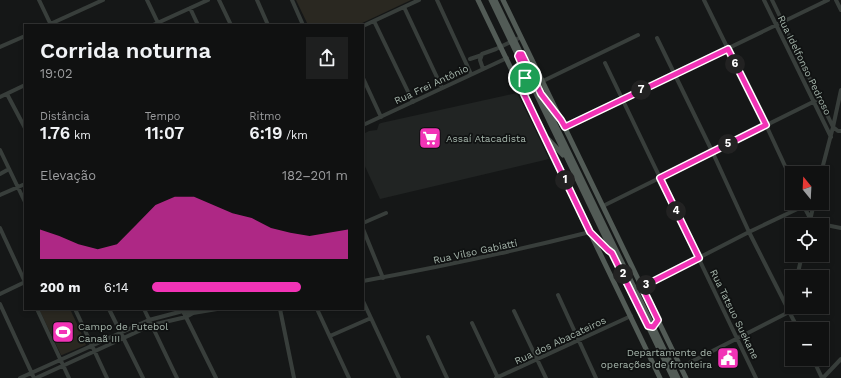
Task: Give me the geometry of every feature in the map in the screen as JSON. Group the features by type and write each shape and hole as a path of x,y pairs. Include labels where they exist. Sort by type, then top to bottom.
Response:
{"main road":[{"path":"490,0 541,94 635,290 672,378"},
{"path":"495,0 513,41"},
{"path":"503,0 686,378"},
{"path":"479,1 660,378"},
{"path":"520,55 526,74 612,253 678,378"},
{"path":"522,90 526,74"},
{"path":"541,94 561,120"},
{"path":"544,136 567,159"},
{"path":"590,232 612,253"},
{"path":"650,327 658,320"},
{"path":"665,353 681,367"}],"street":[{"path":"39,0 50,24"},
{"path":"52,24 103,0"},
{"path":"147,0 157,24 208,0"},
{"path":"219,0 231,24"},
{"path":"257,0 268,24"},
{"path":"292,0 303,24"},
{"path":"364,26 419,0"},
{"path":"437,0 472,74"},
{"path":"704,0 785,166"},
{"name":"Rua Idelfonso Pedroso","path":"764,0 831,137"},
{"name":"Rua Idelfonso Pedroso","path":"772,0 833,127 838,131 841,131"},
{"path":"565,127 828,0"},
{"path":"836,0 841,10"},
{"path":"404,7 442,88"},
{"path":"190,8 198,24"},
{"path":"374,21 413,102"},
{"path":"542,81 638,35"},
{"path":"0,47 24,36"},
{"path":"470,59 521,37"},
{"path":"657,38 785,304"},
{"path":"482,54 480,60 483,69"},
{"name":"Rua Frei Antônio","path":"364,125 507,58"},
{"name":"Rua Tatsuo Suekane","path":"605,63 756,378"},
{"path":"364,80 381,117"},
{"path":"0,97 24,86"},
{"path":"823,166 841,90"},
{"path":"7,94 24,126"},
{"path":"603,206 819,99"},
{"path":"0,150 24,200"},
{"path":"0,174 10,169"},
{"path":"0,195 24,184"},
{"path":"642,287 792,210"},
{"path":"806,210 810,218"},
{"path":"810,218 812,210"},
{"path":"364,223 386,213"},
{"path":"829,226 841,228"},
{"path":"0,228 24,280"},
{"path":"364,231 383,278"},
{"name":"Rua Vilso Gabiatti","path":"364,281 445,266 590,232"},
{"path":"0,294 24,282"},
{"path":"558,295 596,378"},
{"path":"364,303 399,378"},
{"path":"0,304 31,373 35,378 152,325 186,317 193,313 211,310"},
{"path":"37,310 69,378"},
{"path":"75,310 107,378"},
{"path":"109,310 143,378"},
{"path":"144,310 178,378"},
{"path":"20,378 149,320 183,310 193,313"},
{"path":"183,310 216,378"},
{"path":"280,310 294,378"},
{"path":"318,310 349,378"},
{"path":"514,311 546,378"},
{"path":"681,367 785,314"},
{"name":"Rua dos Abacateiros","path":"497,378 631,316"},
{"path":"330,336 371,318"},
{"path":"472,323 497,378"},
{"path":"428,337 447,378"},
{"path":"817,366 823,378 841,359"}],"shaded area":[{"path":"296,0 411,0 360,24 308,24"},
{"path":"517,93 549,159 380,199 364,164 364,134 377,130 379,124"},
{"name":"Campo de Futebol Canaã III","path":"39,310 70,310 86,345 61,355"}],"place":[{"name":"Assaí Atacadista","path":"430,138"},
{"name":"Campo de Futebol Canaã III","path":"63,332"},
{"name":"Departamente de operações de fronteira","path":"728,358"}],"route":[{"path":"728,49 766,125 660,178 699,258 642,287 658,320 653,327 648,326 612,253 590,232 522,90 525,78 526,74 518,56 519,54 522,54 541,94 565,127 728,49"}]}
